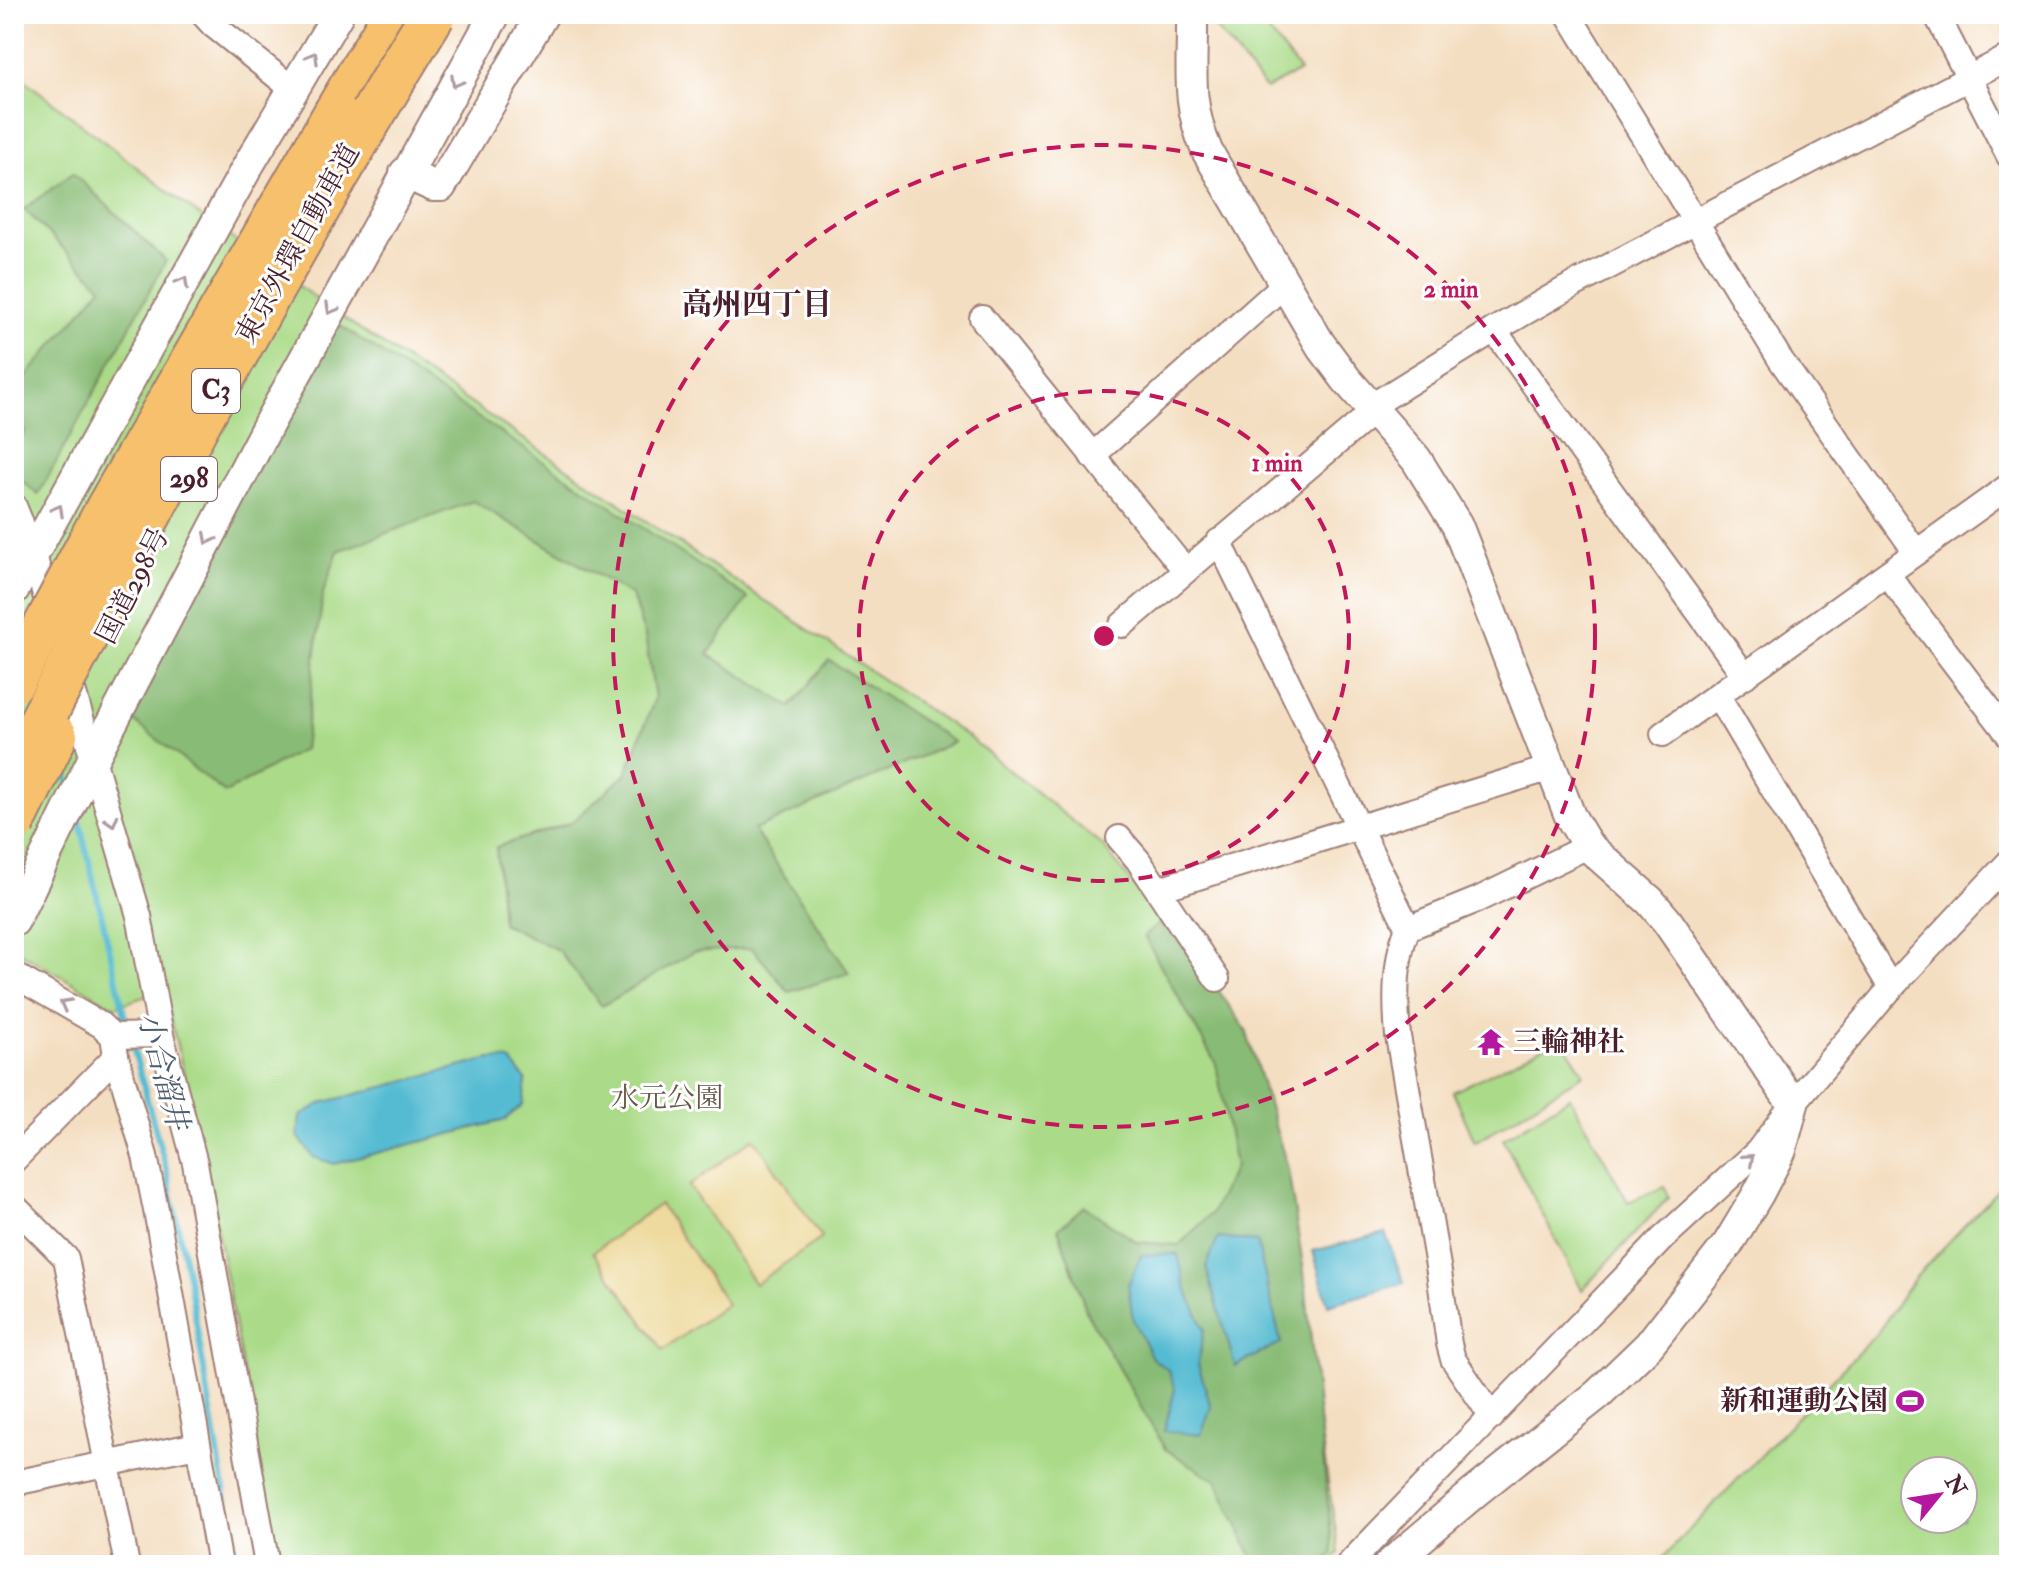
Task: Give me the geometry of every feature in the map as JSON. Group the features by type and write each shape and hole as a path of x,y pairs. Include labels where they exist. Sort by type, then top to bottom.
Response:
{"highway":[{"name":"298","path":"14,682 106,508 393,14"},
{"name":"東京外環自動車道","path":"14,739 109,555 414,14"},
{"name":"東京外環自動車道","path":"14,775 112,582 247,334 369,119 433,14"},
{"name":"国道298号","path":"14,824 116,617 282,302 441,14"}],"street":[{"path":"203,14 294,90"},
{"path":"23,574 249,164 338,14"},
{"path":"14,921 87,771 269,423 495,14"},
{"path":"405,173 433,186 441,186 543,14"},
{"path":"1192,14 1192,105 1207,151 1320,344 1428,474 1457,525 1570,816 1588,846 1650,901 1667,921 1793,1104 1781,1150 1728,1244 1649,1345 1597,1395 1389,1565"},
{"path":"1568,14 1780,359 1916,552"},
{"path":"1936,14 2009,156"},
{"path":"1122,625 1372,409 1494,330 1694,221 2009,57"},
{"path":"1092,456 1285,284"},
{"path":"982,318 1185,570"},
{"path":"1494,330 1745,676"},
{"path":"1663,734 2009,486"},
{"path":"14,506 23,574 87,771 135,901 161,1035 195,1163 267,1565"},
{"path":"1219,541 1408,928"},
{"path":"1887,574 2009,735"},
{"path":"1718,696 1891,988"},
{"path":"1159,889 1551,768"},
{"path":"1119,838 1159,889 1217,979"},
{"path":"1492,1417 1453,1359 1449,1344 1398,1036 1397,994 1402,941 1408,928 1477,900 1588,846"},
{"path":"1348,1565 1662,1239 1758,1151 1793,1104 1891,988 2009,862"},
{"path":"14,975 101,1025 114,1046 154,1197 220,1565"},
{"path":"14,1160 114,1046 161,1035"},
{"path":"14,1206 66,1258 127,1565"},
{"path":"14,1483 197,1445"}],"green space":[{"path":"1215,14 1255,14 1300,71 1266,89 1210,22"},
{"name":"水元公園","path":"14,72 192,210 358,328 967,736 1102,845 1189,956 1309,1356 1339,1553 1327,1565 278,1565 212,1204 163,990 115,1007 14,949"},
{"path":"73,173 166,261 38,495 14,473 14,448 25,432 14,415 14,391 102,287 24,209"},
{"path":"332,320 748,598 708,654 791,707 829,660 954,742 754,830 849,973 789,992 752,948 694,952 602,1006 558,950 502,923 496,847 572,822 626,774 655,698 645,636 632,596 473,501 338,551 323,593 304,749 225,793 125,714"},
{"path":"1167,917 1246,1030 1288,1169 1304,1272 1333,1553 1322,1565 1256,1565 1217,1481 1165,1449 1088,1315 1058,1229 1084,1206 1137,1242 1179,1245 1212,1213 1235,1166 1216,1064 1144,936"},
{"path":"1561,1038 1584,1074 1475,1142 1453,1092"},
{"path":"1570,1097 1628,1202 1665,1187 1669,1197 1582,1290 1503,1139"},
{"name":"新和運動公園","path":"2009,1178 2009,1565 1656,1565 1878,1332 1914,1279"}],"sand":[{"path":"754,1138 822,1238 755,1284 689,1186"},
{"path":"660,1204 727,1304 663,1350 593,1252"}],"water":[{"path":"490,1059 510,1060 526,1080 523,1104 505,1120 334,1164 313,1157 298,1136 300,1116 322,1103"},
{"path":"1385,1233 1404,1283 1328,1305 1313,1251"},
{"path":"1218,1238 1257,1242 1281,1343 1235,1366 1206,1267"},
{"path":"1178,1254 1185,1286 1204,1329 1198,1364 1211,1407 1201,1435 1164,1431 1175,1389 1168,1370 1152,1358 1133,1320 1128,1285 1141,1255"}],"waterway":[{"name":"小合溜井","path":"14,596 25,627"},
{"name":"小合溜井","path":"63,761 69,784"},
{"name":"小合溜井","path":"78,814 128,1029"},
{"name":"小合溜井","path":"131,1040 166,1168 190,1287 237,1565"}],"place":[{"name":"三輪神社","path":"1491,1042"},
{"name":"新和運動公園","path":"1910,1401"}],"district":[{"name":"高州四丁目","path":"757,304"}]}
